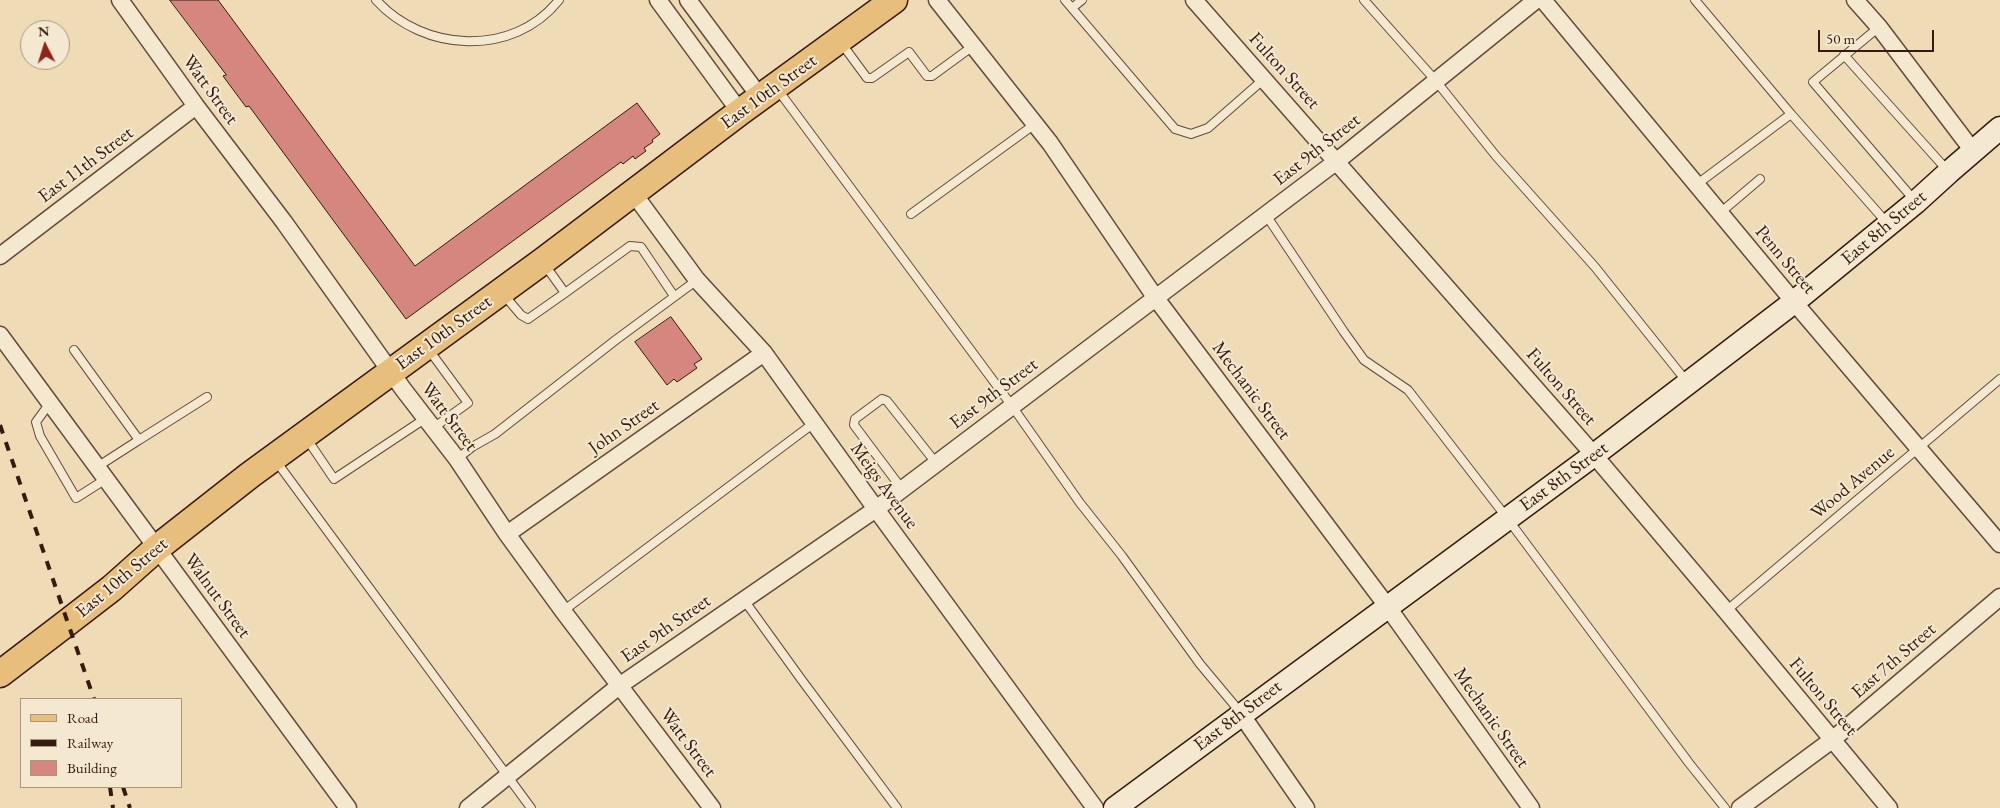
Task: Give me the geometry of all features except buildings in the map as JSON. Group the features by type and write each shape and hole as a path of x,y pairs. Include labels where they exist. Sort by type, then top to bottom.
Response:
{"main road":[{"name":"East 10th Street","path":"0,674 105,594 157,548 274,458 634,194 894,0"},
{"name":"East 8th Street","path":"1115,808 1387,606 1594,456 1794,302 1916,202 2000,128"}],"street":[{"name":"Watt Street","path":"120,0 196,106 284,222 391,372 457,459 507,534 712,808"},
{"path":"658,0 759,99"},
{"path":"688,0 759,99"},
{"name":"Mechanic Street","path":"937,0 1050,143 1155,297 1387,606 1531,808"},
{"name":"Fulton Street","path":"1194,0 1594,456 1726,611 1889,808"},
{"name":"East 9th Street","path":"468,808 619,686 876,510 1337,161 1536,0"},
{"name":"Penn Street","path":"1543,0 1794,302 2000,544"},
{"path":"1855,0 1879,27 1973,151"},
{"name":"East 11th Street","path":"0,256 196,106"},
{"name":"Meigs Avenue","path":"634,194 698,280 764,353 876,510 1095,808"},
{"name":"Walnut Street","path":"0,335 348,808"},
{"name":"John Street","path":"507,534 764,353"},
{"name":"East 7th Street","path":"1740,808 1832,740 2000,597"},
{"path":"1241,714 1306,808"}],"lane":[{"path":"376,0 404,25 425,35 448,41 472,42 495,39 517,32 538,20 559,0"},
{"path":"1065,0 1175,129 1191,134 1208,128 1264,79"},
{"path":"1072,8 1082,0"},
{"path":"1364,0 1436,81 1496,156 1595,266 1688,383"},
{"path":"1695,0 1888,225"},
{"path":"1879,27 1813,82 1916,202"},
{"path":"839,41 867,78 872,78 909,52 927,76 932,76 973,46"},
{"path":"1844,55 1948,172"},
{"path":"759,99 1012,406 1080,503 1122,556 1200,664 1241,714"},
{"path":"1696,185 1791,114"},
{"path":"912,214 1035,124"},
{"path":"1720,213 1760,180"},
{"path":"1266,214 1364,360 1408,390 1507,518 1689,763 1725,808"},
{"path":"501,291 521,315 528,319 630,246 641,248 674,296"},
{"path":"543,261 565,293"},
{"path":"457,459 472,447 495,434 674,296 698,280"},
{"path":"304,436 334,479 468,403 426,346"},
{"path":"74,350 139,440"},
{"name":"Wood Avenue","path":"1726,611 2000,379"},
{"path":"50,403 36,422 40,436 76,498 139,440 207,397"},
{"path":"902,490 854,425 855,419 882,399 887,401 936,463"},
{"path":"564,611 814,423"},
{"path":"274,458 531,808"},
{"path":"744,600 800,679 897,808"}],"railway":[{"path":"0,425 94,698"},
{"path":"110,788 113,808"},
{"path":"123,788 130,808"}]}
